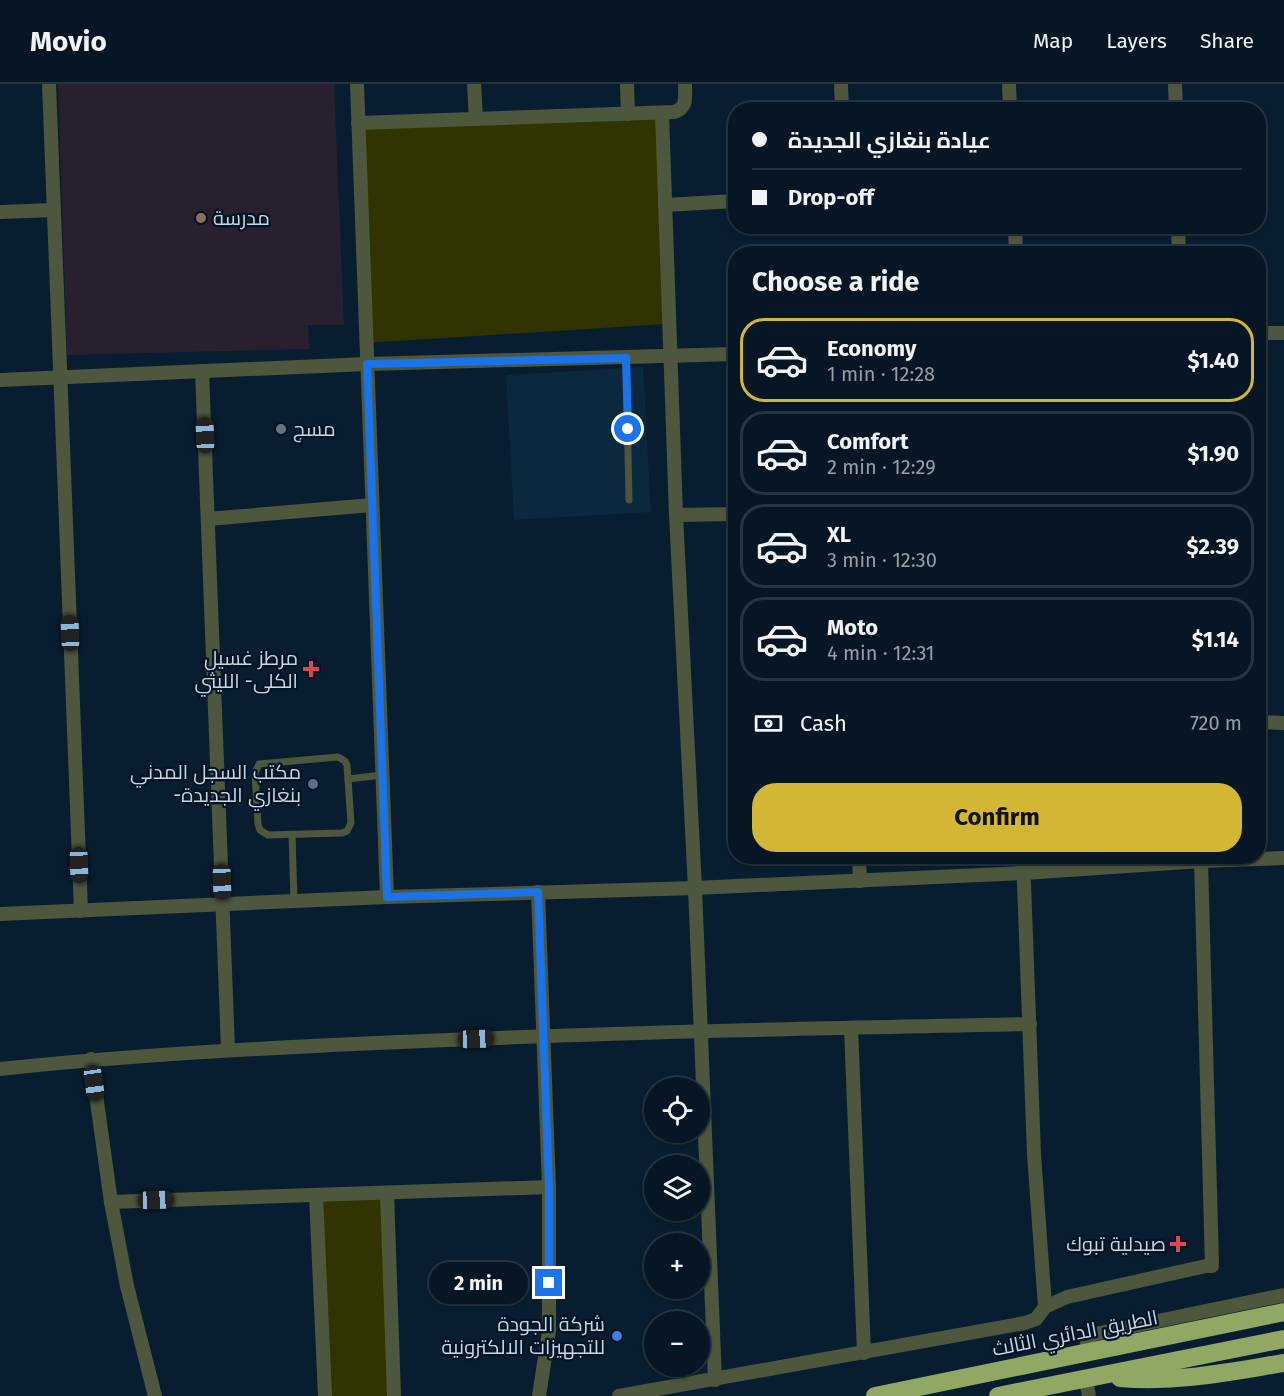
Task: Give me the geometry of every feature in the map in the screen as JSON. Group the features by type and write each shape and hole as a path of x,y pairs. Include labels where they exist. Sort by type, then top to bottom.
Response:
{"highway":[{"name":"الطريق الدائري الثالث","path":"875,1396 1284,1312"},
{"path":"1092,1383 1284,1339"},
{"path":"998,1396 1092,1383 1197,1377 1284,1363"}],"street":[{"path":"49,84 81,911"},
{"path":"357,84 387,897"},
{"path":"474,84 476,119"},
{"path":"627,84 628,114"},
{"path":"358,123 674,112 685,104 685,84"},
{"path":"841,84 842,102"},
{"path":"1009,84 1010,102"},
{"path":"1175,84 1176,102"},
{"path":"662,113 669,356 695,888 715,1380"},
{"path":"665,205 728,201"},
{"path":"0,212 54,210"},
{"path":"1266,333 1284,333"},
{"path":"0,380 367,364 728,354"},
{"path":"202,371 228,1049"},
{"path":"208,519 372,506"},
{"path":"676,515 728,514"},
{"path":"1266,723 1284,723"},
{"path":"1266,859 1284,858"},
{"path":"859,864 860,881"},
{"path":"1023,864 1034,1154 1045,1307"},
{"path":"0,914 387,897 860,881 1157,864"},
{"path":"618,1396 1025,1323 1036,1319 1045,1307 1058,1300 1081,1293 1212,1266 1201,864"},
{"path":"538,892 549,1187 549,1331 539,1396"},
{"path":"0,1069 90,1059 228,1049 700,1031 1030,1024"},
{"path":"851,1028 864,1353"},
{"path":"90,1059 111,1202 127,1286 155,1396"},
{"path":"111,1202 549,1187"},
{"path":"387,1193 394,1396"},
{"path":"316,1195 325,1396"},
{"path":"1085,1353 1088,1338 1095,1334 1284,1295"}],"lane":[{"path":"626,358 629,500"},
{"path":"338,757 347,765 348,779 351,823 347,831 268,835 260,830 255,773 259,765 338,757"},
{"path":"348,779 382,775"},
{"path":"292,835 294,901"}],"shaded area":[{"name":"مدرسة","path":"58,84 334,84 344,325 308,325 309,349 67,355"},
{"path":"660,114 665,324 364,343 354,129"},
{"path":"643,367 651,512 514,520 506,375"},
{"path":"386,1190 393,1396 325,1396 316,1192"}],"place":[{"name":"مدرسة","path":"201,218"},
{"name":"مسج","path":"281,429"},
{"name":"مرطز غسيل الكلى- الليثي","path":"311,669"},
{"name":"مكتب السجل المدني -بنغازي الجديدة","path":"313,784"},
{"name":"صيدلية تبوك","path":"1178,1244"},
{"name":"شركة الجودة للتجهيزات الالكترونية","path":"617,1336"}],"route":[{"path":"549,1283 549,1187 538,892 387,897 367,364 626,358 628,429"}]}
